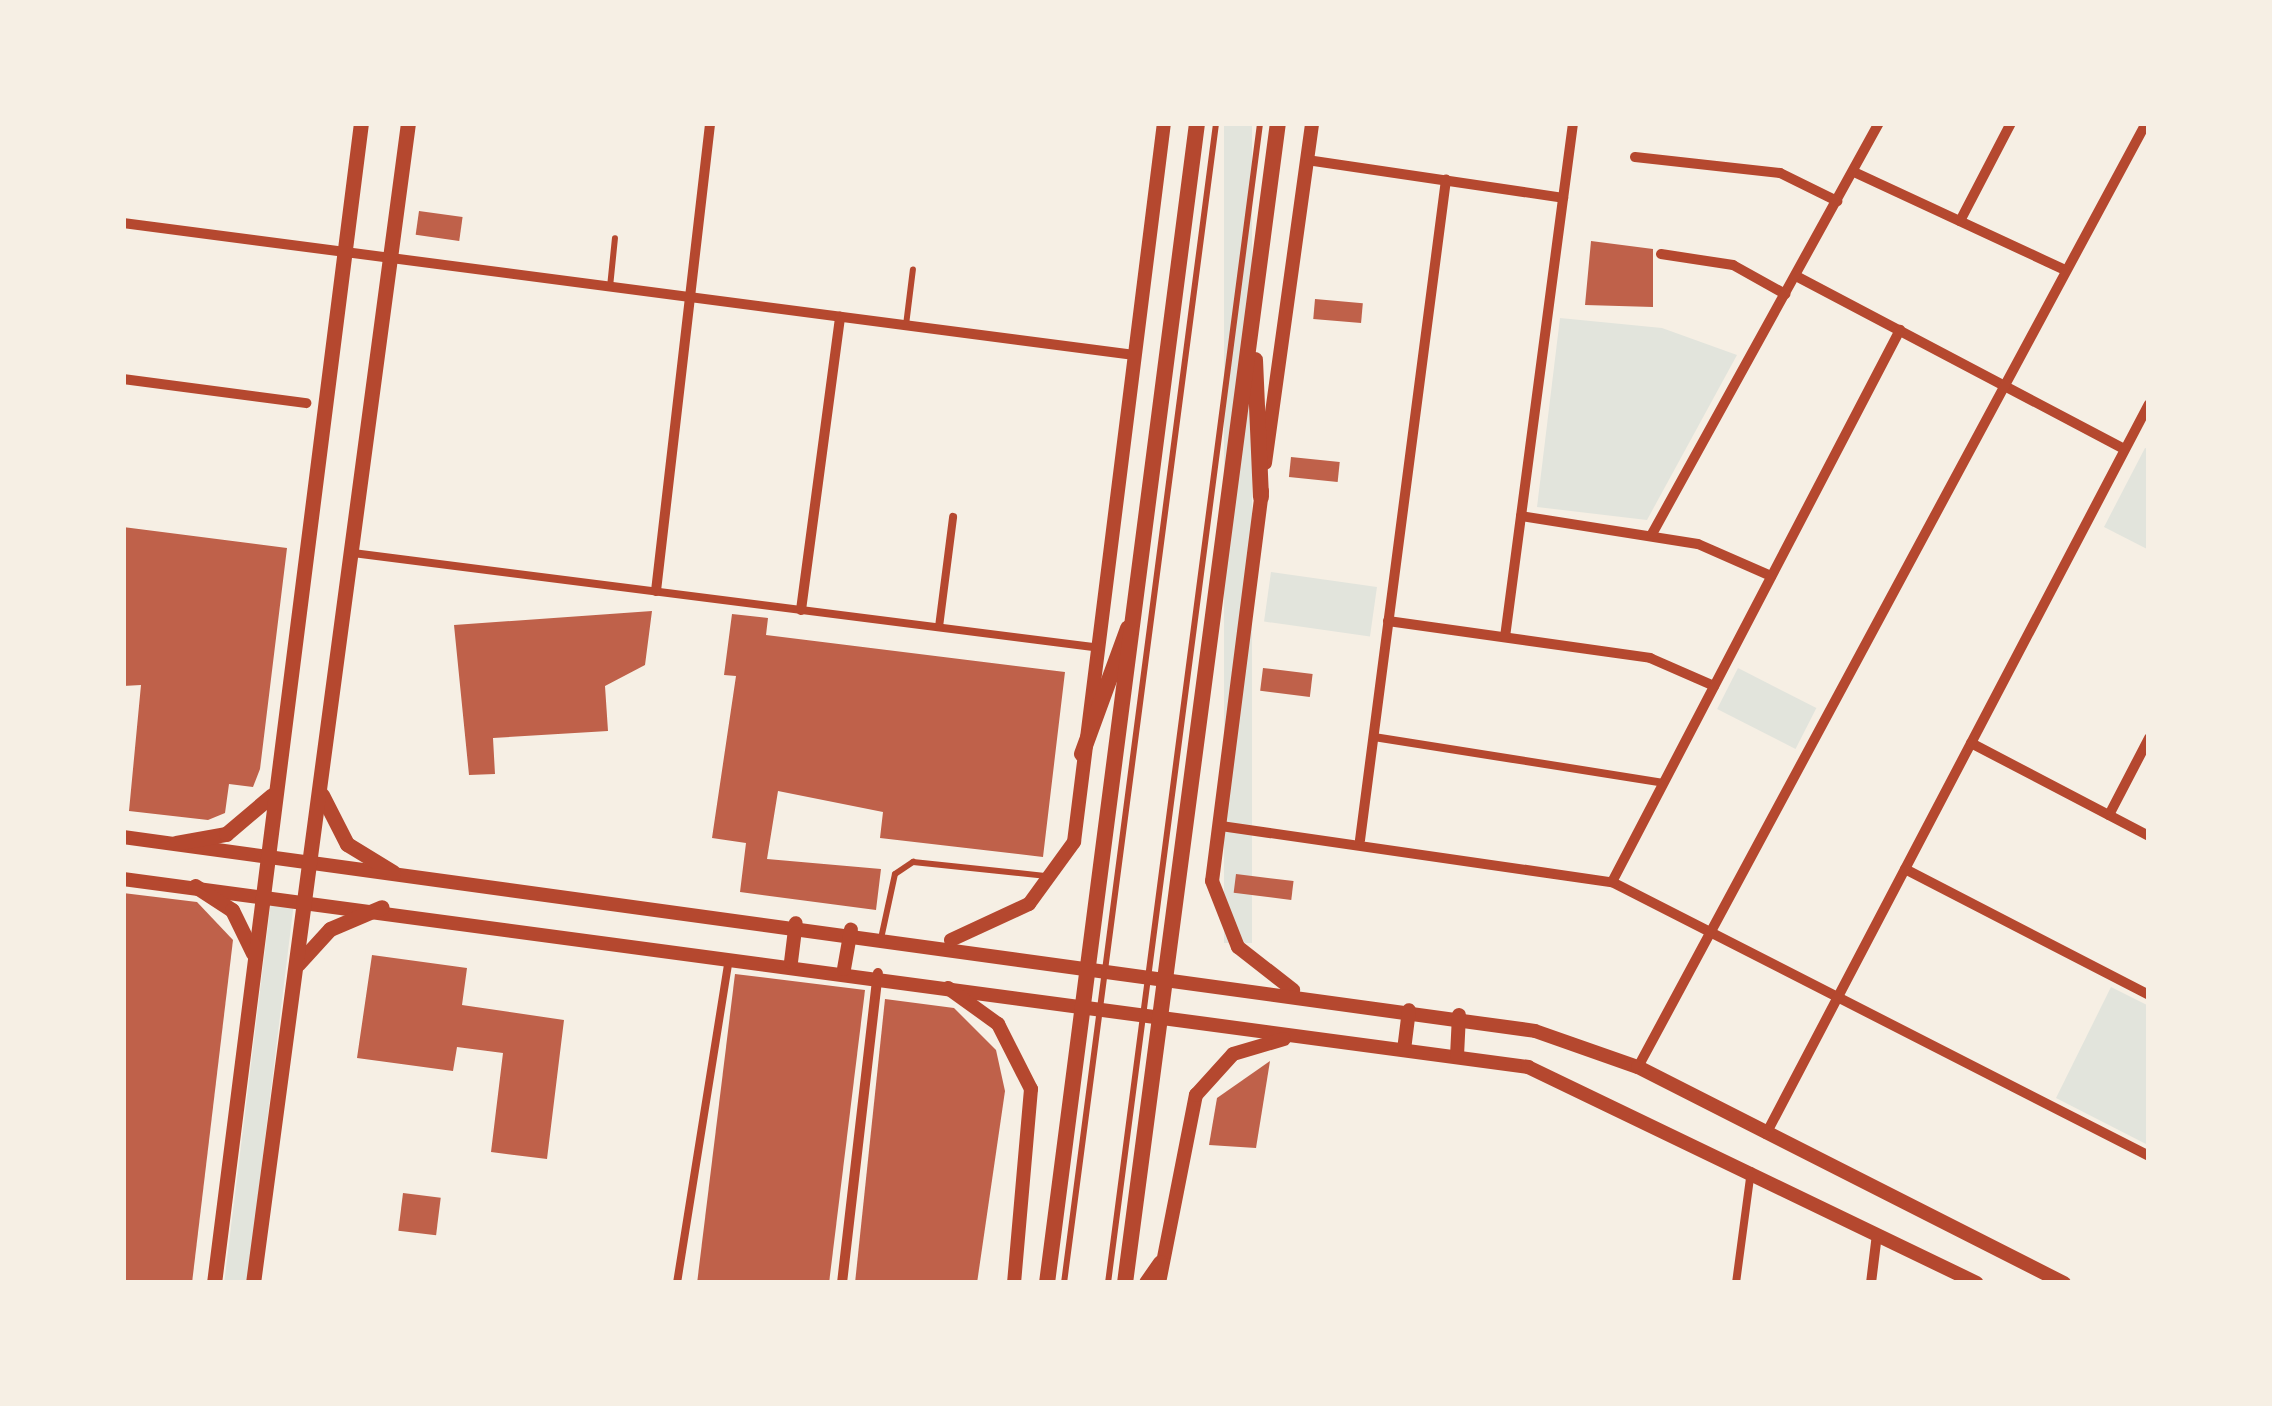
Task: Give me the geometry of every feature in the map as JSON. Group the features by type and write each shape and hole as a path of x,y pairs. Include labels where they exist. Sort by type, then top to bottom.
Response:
{"main road":[{"path":"214,1283 361,123"},
{"path":"253,1283 408,123"},
{"path":"1047,1283 1090,1009 1086,967 1197,123"},
{"path":"1125,1283 1157,977 1277,123"},
{"path":"1250,328 1261,496"},
{"path":"1082,754 1132,622"},
{"path":"320,783 338,834 393,872"},
{"path":"176,843 226,834 274,793"},
{"path":"195,886 232,910 254,960"},
{"path":"294,972 330,929 382,908"},
{"path":"1147,1283 1161,1263"}],"street":[{"path":"656,591 710,123"},
{"path":"941,942 1014,915 1054,876 1074,842 1093,647 1164,123"},
{"path":"1302,996 1232,938 1212,881 1312,123"},
{"path":"1505,637 1573,123"},
{"path":"1652,534 1879,123"},
{"path":"1960,221 2011,123"},
{"path":"1638,1067 2146,123"},
{"path":"1635,157 1780,173 1837,201"},
{"path":"1307,160 1563,198"},
{"path":"1853,172 2065,270"},
{"path":"1360,840 1446,180"},
{"path":"123,223 1134,355"},
{"path":"1661,254 1733,265 1786,294"},
{"path":"1796,276 2124,449"},
{"path":"801,610 840,316"},
{"path":"1612,881 1900,330"},
{"path":"123,379 306,403"},
{"path":"1766,1135 2149,404"},
{"path":"1521,516 1652,534 1771,576"},
{"path":"939,627 953,517"},
{"path":"351,553 1093,647"},
{"path":"1388,621 1650,658 1714,686"},
{"path":"1373,737 1663,784"},
{"path":"2109,815 2149,738"},
{"path":"1971,743 2149,836"},
{"path":"1221,826 1360,840 1612,881 1714,929 2149,1156"},
{"path":"123,837 851,930 1105,970 1460,1015 1638,1067 2064,1283"},
{"path":"1905,869 2149,995"},
{"path":"123,879 730,953 1090,1009 1457,1056 1583,1085 1977,1283"},
{"path":"790,962 796,923"},
{"path":"844,969 851,930"},
{"path":"677,1283 730,953"},
{"path":"842,1283 878,973"},
{"path":"938,983 998,1024 1031,1089 1014,1283"},
{"path":"1404,1050 1409,1010"},
{"path":"1457,1056 1460,1015"},
{"path":"1159,1283 1196,1095 1233,1054 1294,1036"},
{"path":"1736,1283 1751,1172"},
{"path":"1870,1283 1877,1234"}],"lane":[{"path":"1064,1283 1090,1009 1105,970 1216,123"},
{"path":"1157,977 1260,123"},
{"path":"610,286 615,238"},
{"path":"906,326 913,269"},
{"path":"881,934 901,867 1054,876"},
{"path":"1108,1283 1152,1017"}],"shaded area":[{"path":"1224,123 1252,123 1252,943 1224,943"},
{"path":"1560,318 1662,328 1737,355 1647,520 1537,507"},
{"path":"2145,448 2149,449 2149,550 2104,527"},
{"path":"1271,572 1377,587 1370,636 1264,622"},
{"path":"1738,668 1816,708 1796,749 1717,709"},
{"path":"271,901 294,904 247,1283 224,1283"},
{"path":"2111,987 2149,1006 2146,1144 2056,1098"}],"building":[{"path":"419,211 463,217 459,241 416,235"},
{"path":"1591,241 1653,249 1653,307 1585,305"},
{"path":"1315,299 1363,303 1361,323 1313,319"},
{"path":"1291,457 1340,462 1338,482 1289,477"},
{"path":"123,527 287,548 260,769 253,787 229,784 225,813 208,820 129,811 141,685 123,686"},
{"path":"652,611 645,665 605,686 608,731 493,738 495,774 469,775 454,625"},
{"path":"732,614 768,618 766,635 1065,672 1043,857 880,838 883,812 778,791 767,859 881,869 876,910 740,892 746,843 712,838 736,676 724,675"},
{"path":"1263,668 1313,674 1310,697 1260,691"},
{"path":"1236,874 1294,881 1291,900 1234,893"},
{"path":"123,893 197,902 233,940 192,1283 123,1283"},
{"path":"372,955 467,968 462,1005 564,1020 547,1159 491,1152 503,1053 457,1047 453,1071 357,1058"},
{"path":"735,974 865,990 829,1283 697,1283"},
{"path":"885,999 954,1008 996,1050 1005,1091 977,1283 855,1283"},
{"path":"1270,1061 1256,1148 1209,1145 1217,1098"},
{"path":"403,1193 441,1198 436,1235 398,1231"}]}
